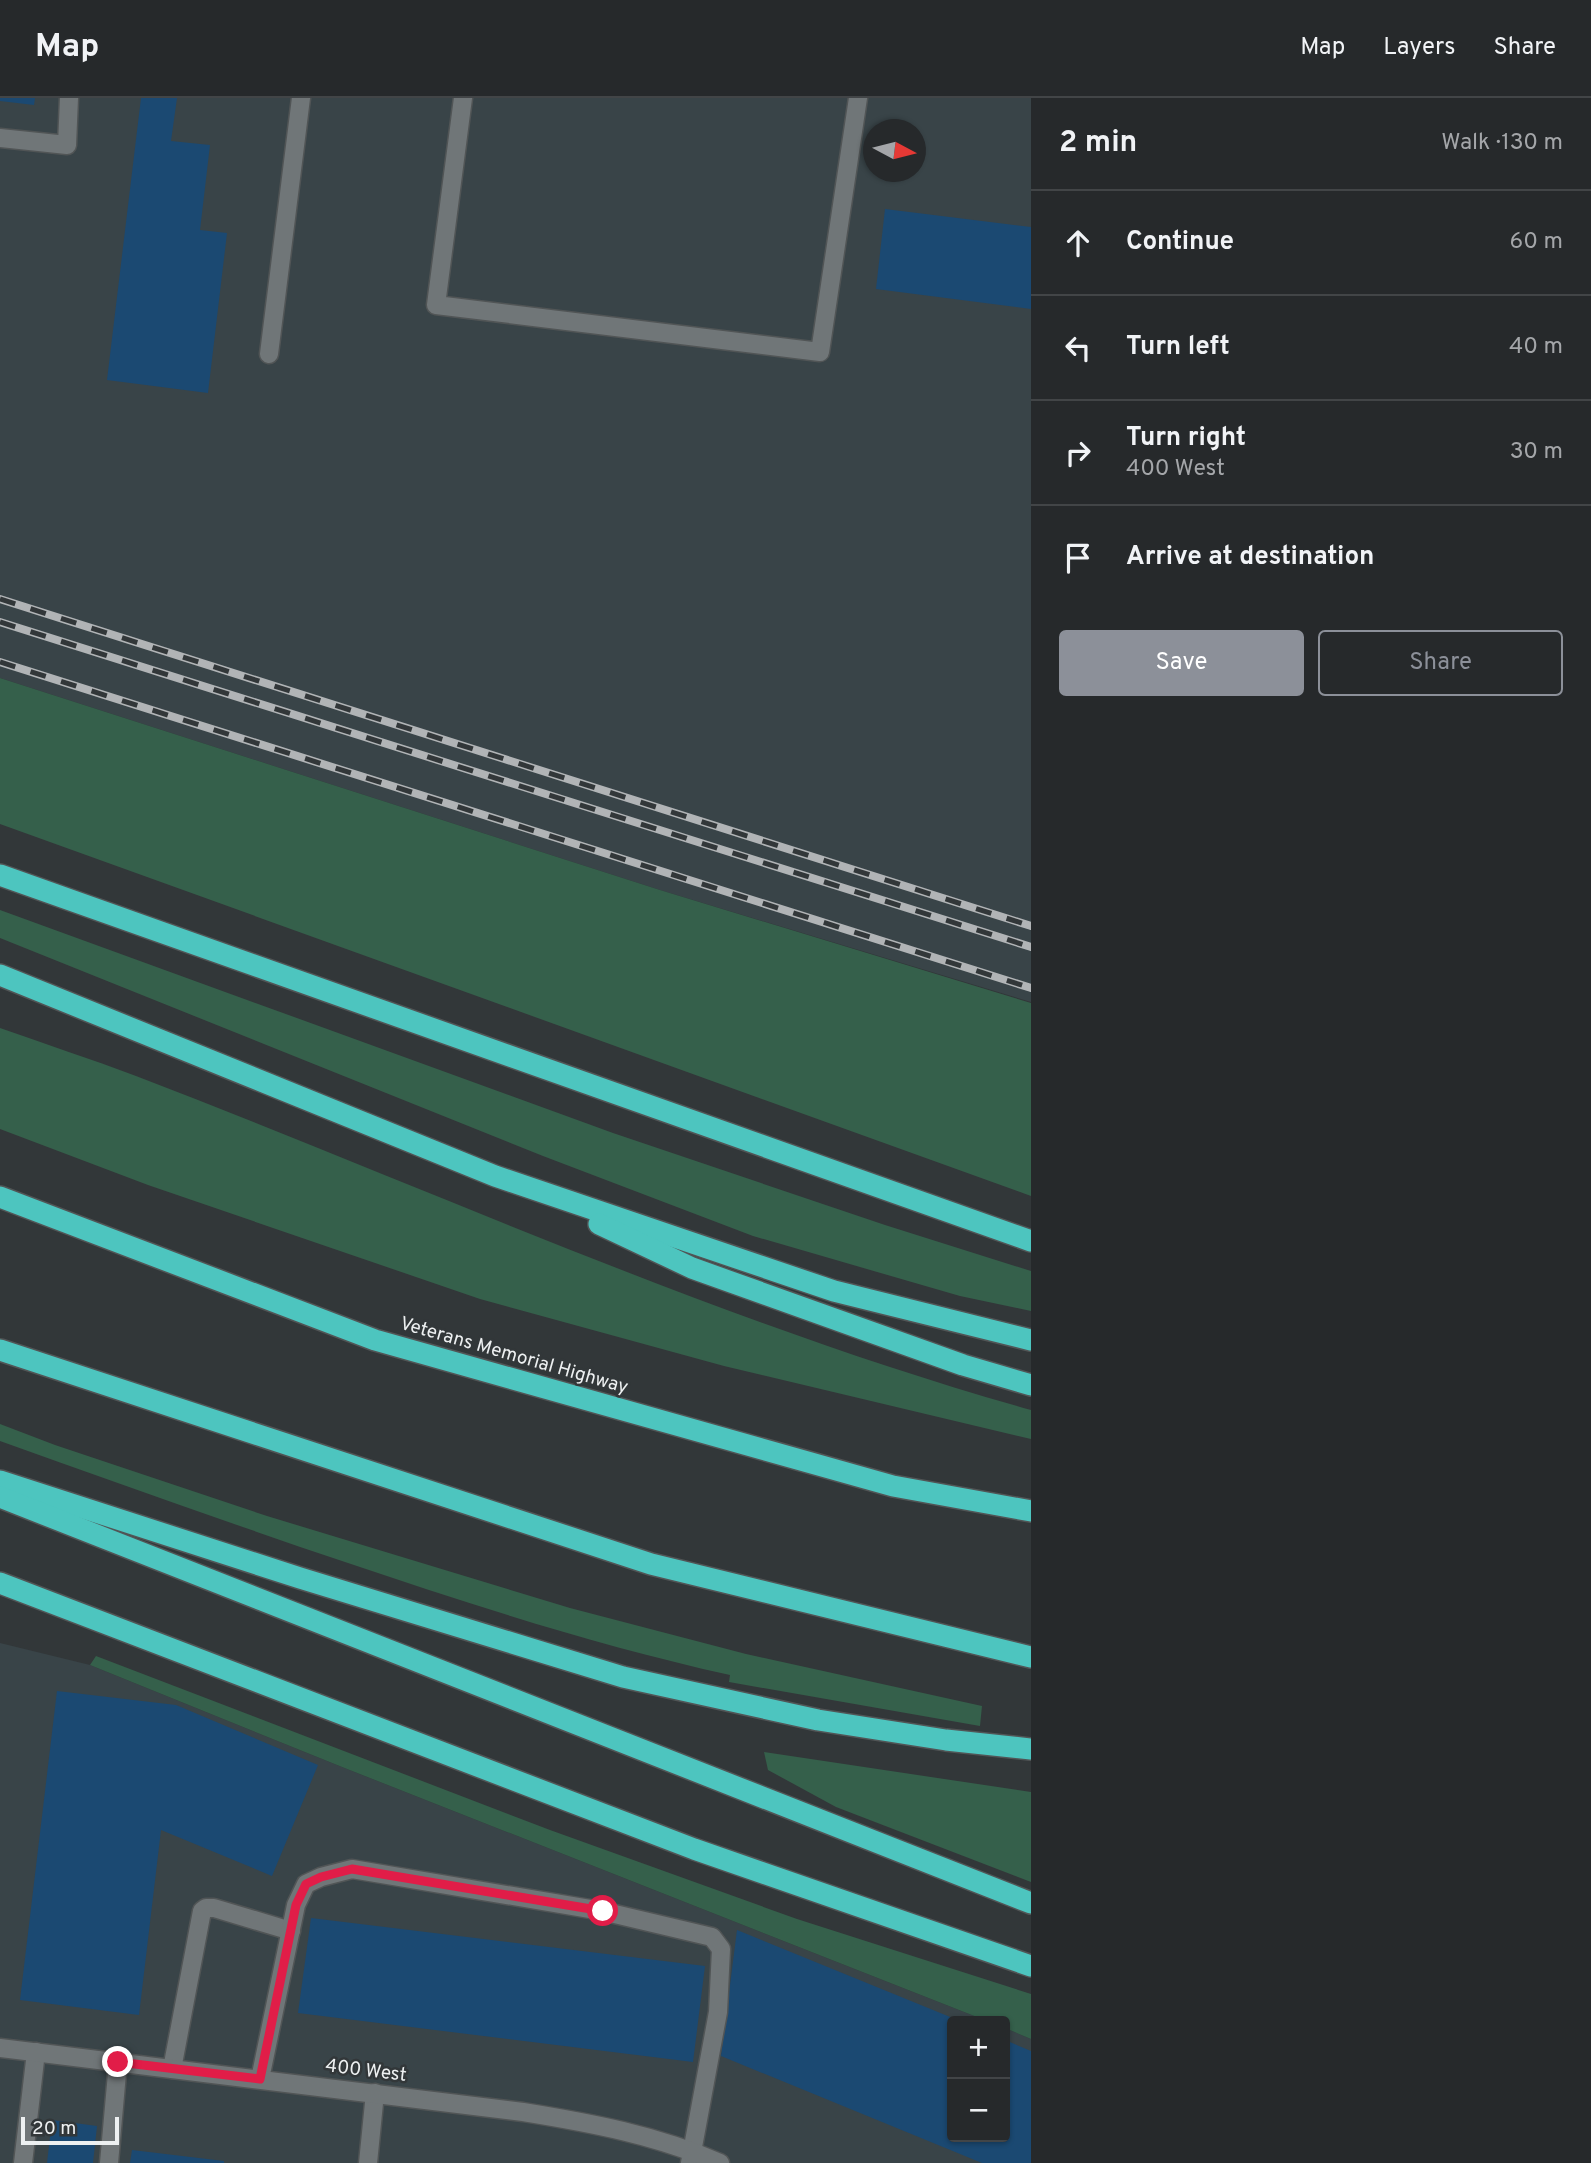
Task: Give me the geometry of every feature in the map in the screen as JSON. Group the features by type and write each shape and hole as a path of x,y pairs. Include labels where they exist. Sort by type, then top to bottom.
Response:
{"highway":[{"path":"0,876 1031,1241"},
{"path":"0,975 495,1176 692,1268 963,1365 1031,1385"},
{"path":"495,1176 834,1291 1031,1340"},
{"name":"Veterans Memorial Highway","path":"0,1197 375,1340 893,1486 1031,1511"},
{"path":"0,1350 651,1564 1031,1657"},
{"path":"0,1481 313,1582 623,1677 818,1720 946,1740 1031,1749"},
{"path":"0,1497 1031,1903"},
{"path":"0,1583 694,1849 1031,1966"}],"street":[{"path":"0,138 67,145 69,98"},
{"path":"269,354 301,98"},
{"path":"463,98 436,305 820,352 858,98"},
{"path":"260,2079 296,1905 306,1884 352,1869 603,1911 712,1937 721,1950 718,2012 691,2157"},
{"path":"172,2068 202,1911 214,1908 291,1931"},
{"name":"400 West","path":"0,2048 374,2093 599,2124 649,2136 691,2157 720,2163"},
{"path":"23,2163 36,2052"},
{"path":"109,2163 118,2062"},
{"path":"368,2163 374,2093"}],"shaded area":[{"path":"0,98 1031,98 1031,1002 660,890 0,678"},
{"path":"0,1643 90,1665 974,2016 947,2016 947,2142 1010,2142 1010,2030 1031,2039 1031,2163 0,2163"}],"green space":[{"path":"0,678 660,890 1031,1003 1031,1196 0,824"},
{"path":"0,910 613,1133 1031,1271 1031,1311 960,1296 753,1236 543,1156 0,938"},
{"path":"0,1028 136,1076 691,1297 917,1376 1031,1410 1031,1439 724,1366 480,1299 148,1185 0,1129"},
{"path":"0,1424 267,1516 570,1608 746,1654 982,1706 980,1726 729,1682 730,1675 584,1638 488,1609 0,1441"},
{"path":"96,1656 550,1830 797,1919 1031,1994 1031,2039 1010,2030 1010,2016 974,2016 90,1665"},
{"path":"764,1752 1031,1792 1031,1882 836,1807 768,1770"}],"building":[{"path":"0,98 35,98 34,105 0,101"},
{"path":"141,98 177,98 171,141 210,145 200,230 227,233 208,393 107,380"},
{"path":"885,209 1031,227 1031,309 876,289"},
{"path":"57,1691 176,1705 318,1765 272,1876 161,1830 139,2015 20,2000"},
{"path":"311,1918 705,1966 693,2062 298,2013"},
{"path":"737,1930 948,2016 947,2142 1010,2142 1010,2042 1031,2051 1031,2163 982,2163 721,2056"},
{"path":"52,2120 97,2126 93,2163 47,2163"},
{"path":"132,2150 224,2161 224,2163 130,2163"}],"railway":[{"path":"0,599 1031,926"},
{"path":"0,622 1031,947"},
{"path":"0,662 1031,988"}],"route":[{"path":"118,2062 260,2079 296,1905 306,1884 321,1877 352,1869 603,1911"}]}
